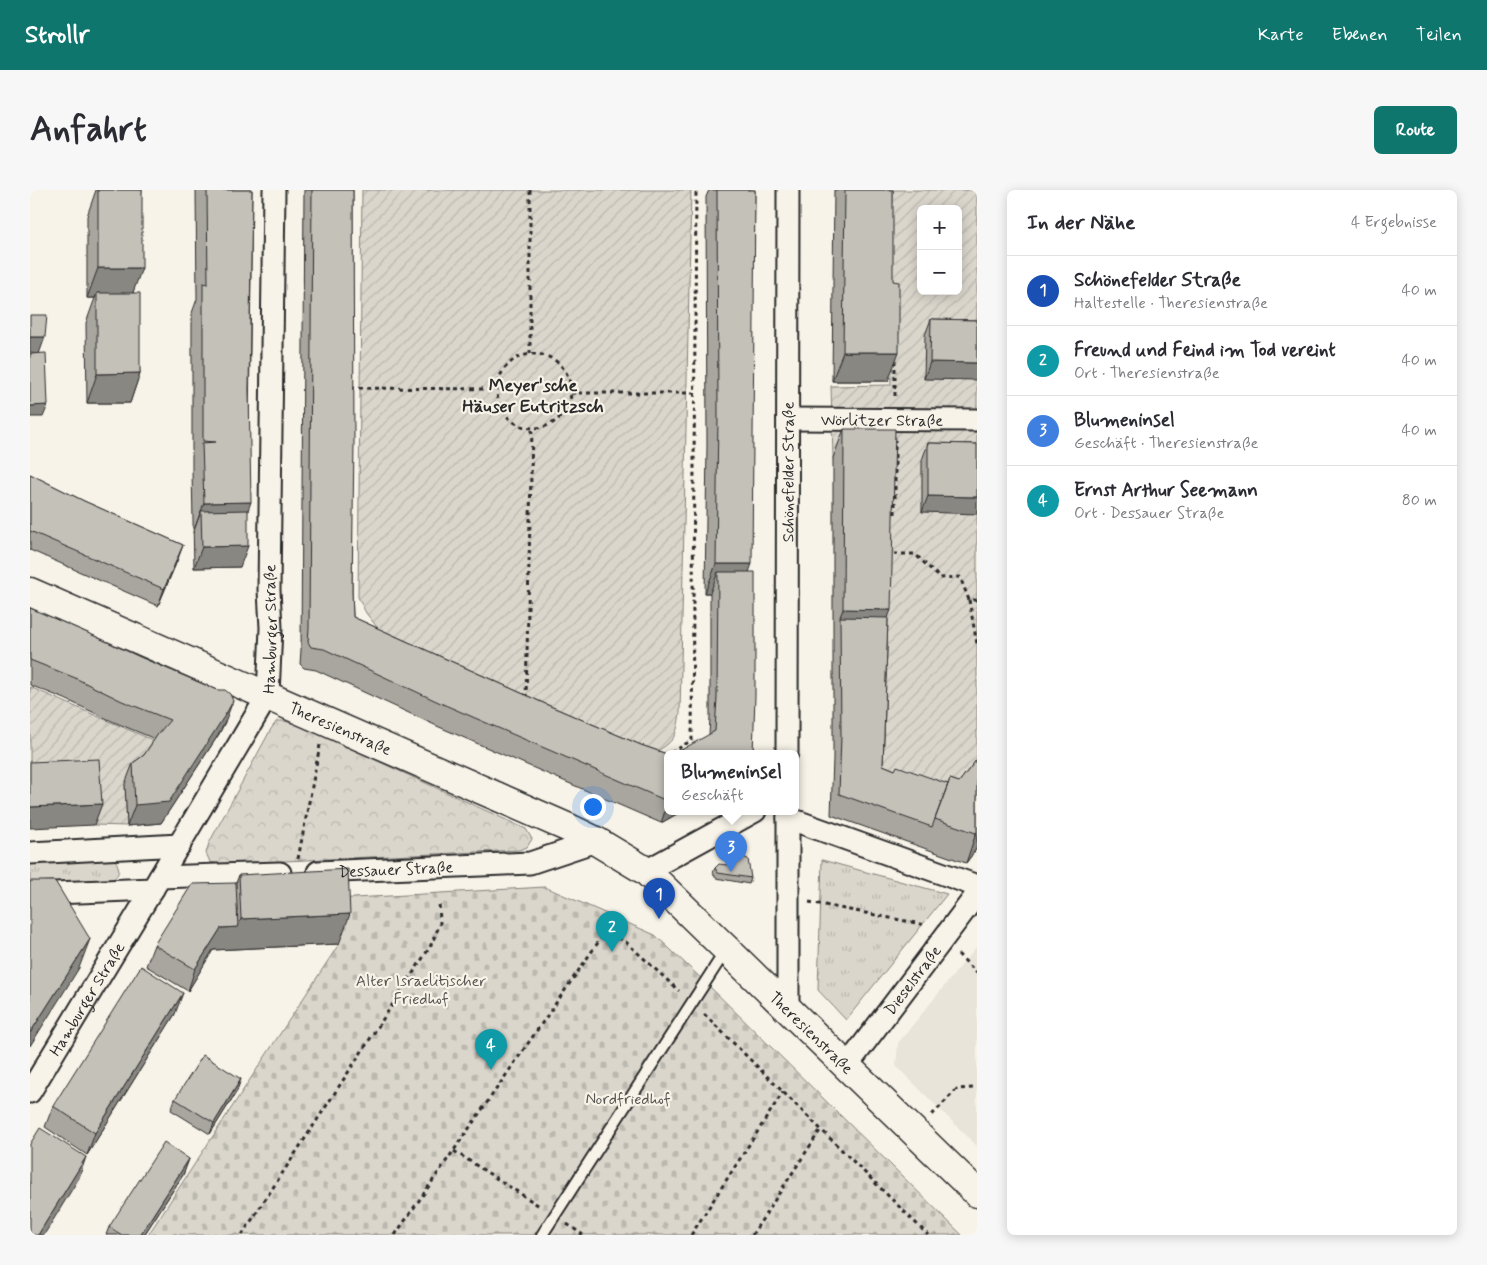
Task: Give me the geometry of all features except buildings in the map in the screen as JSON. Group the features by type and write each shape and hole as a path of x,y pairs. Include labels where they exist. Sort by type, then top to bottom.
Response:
{"main road":[{"name":"Theresienstraße","path":"30,592 596,840 646,871 977,1193"}],"street":[{"name":"Hamburger Straße","path":"30,1092 268,695 271,628 274,190"},
{"name":"Schönefelder Straße","path":"788,190 788,750"},
{"name":"Wörlitzer Straße","path":"788,419 977,420"},
{"path":"646,871 748,815"},
{"path":"788,815 788,1010"},
{"path":"791,815 977,886"},
{"name":"Dessauer Straße","path":"30,894 296,872 530,863 596,840"},
{"path":"30,853 180,844"},
{"name":"Dieselstraße","path":"847,1066 977,894"}],"lane":[{"path":"542,1235 727,948"}],"path":[{"path":"530,190 530,354"},
{"path":"676,750 692,740 696,190"},
{"path":"530,354 547,356 558,363 565,371 570,383 571,393 567,408 558,420 547,426 532,429 514,423 504,414 498,401 497,389 502,372 508,364 518,357 530,354"},
{"path":"351,378 351,388 497,389"},
{"path":"571,393 694,393"},
{"path":"526,707 532,429"},
{"path":"894,554 915,554 940,578 960,577 969,600 977,644"},
{"path":"969,600 977,600"},
{"path":"296,872 325,720"},
{"path":"789,898 950,930"},
{"path":"242,1235 430,947 440,924 439,901"},
{"path":"395,1235 606,931 626,942 692,1003 928,1235"},
{"path":"916,1132 957,1089 973,1088"},
{"path":"691,1235 783,1092"},
{"path":"752,1235 821,1129"},
{"path":"454,1151 584,1235"}],"shaded area":[{"path":"977,946 977,1146 896,1066 898,1043"}],"green space":[{"path":"362,190 691,190 680,713 674,737 667,745 655,752 384,636 366,613 358,597"},
{"path":"882,190 977,190 977,771 948,807 879,781 833,458 831,386 891,385"},
{"path":"30,687 157,742 125,784 127,826 94,825 30,782"},
{"path":"277,721 299,725 526,829 532,839 527,847 519,850 221,864 210,862 206,853 209,843"},
{"path":"30,858 114,858 119,870 114,878 106,883 30,886"},
{"path":"822,860 947,894 846,1020 818,990"},
{"path":"545,887 655,935 962,1235 148,1235 339,944 337,899"}],"place":[{"name":"Blumeninsel","path":"731,872"},
{"name":"Schönefelder Straße","path":"659,919"},
{"name":"Freund und Feind im Tod vereint","path":"612,952"},
{"name":"Ernst Arthur Seemann","path":"491,1070"}],"district":[{"name":"Meyer'sche Häuser Eutritzsch","path":"533,395"}],"park label":[{"name":"Alter Israelitischer Friedhof","path":"421,989"},
{"name":"Nordfriedhof","path":"628,1098"}]}
